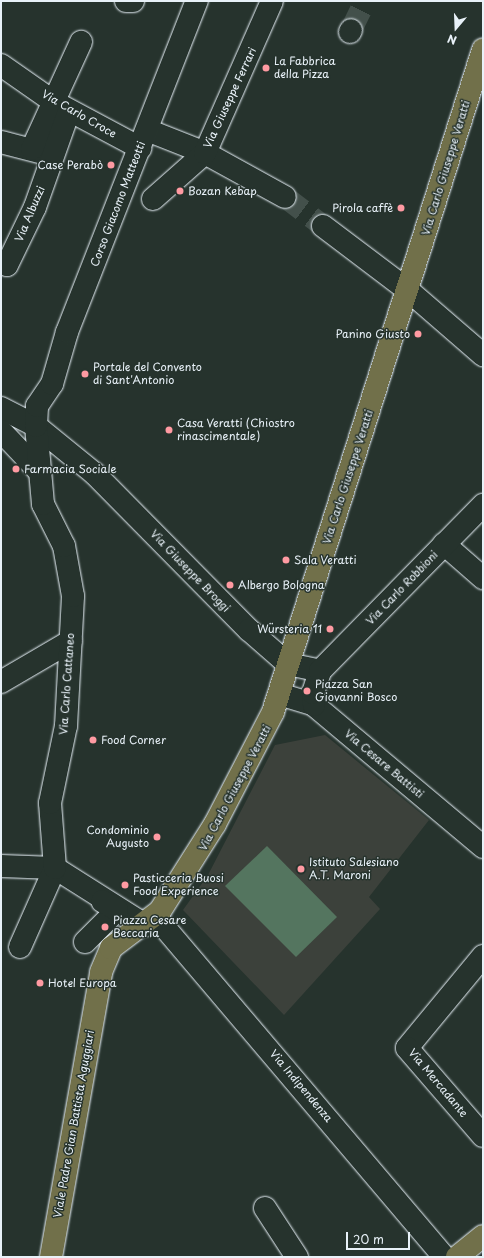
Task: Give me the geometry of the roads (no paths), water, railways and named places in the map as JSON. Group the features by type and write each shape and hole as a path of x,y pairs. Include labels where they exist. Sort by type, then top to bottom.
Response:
{"main road":[{"name":"Via Carlo Giuseppe Veratti","path":"148,921 215,824 280,695 410,292 483,50"},
{"path":"100,991 111,948 148,921"},
{"name":"Viale Padre Gian Battista Aguggiari","path":"51,1257 100,991"},
{"path":"457,1257 482,1238"}],"street":[{"path":"126,1 133,1"},
{"name":"Corso Giacomo Matteotti","path":"37,416 52,384 67,332 197,1"},
{"name":"Via Giuseppe Ferrari","path":"153,199 205,153 272,1"},
{"name":"Via Albuzzi","path":"1,263 7,265 32,213 42,152 62,107 81,42"},
{"name":"Via Carlo Giuseppe Veratti","path":"410,292 483,58"},
{"name":"Via Carlo Croce","path":"1,65 62,107 144,139 205,153 285,197"},
{"path":"5,144 42,152"},
{"path":"323,226 410,292 483,355"},
{"name":"Via Giuseppe Broggi","path":"1,408 37,416 248,630 289,665"},
{"name":"Via Carlo Cattaneo","path":"37,416 39,470 43,504 64,546 73,596 66,726 50,803 55,868"},
{"path":"1,432 39,470"},
{"name":"Via Carlo Robbioni","path":"320,671 483,504"},
{"path":"444,544 483,578"},
{"path":"1,682 70,641"},
{"path":"289,665 320,671 313,693 314,706"},
{"name":"Via Cesare Battisti","path":"280,695 314,706 483,847"},
{"path":"1,866 55,868 148,921"},
{"path":"55,868 116,910 86,942"},
{"path":"20,947 55,868"},
{"name":"Via Indipendenza","path":"148,921 444,1257"},
{"name":"Via Mercadante","path":"483,956 407,1048 483,1136"},
{"name":"Viale Padre Gian Battista Aguggiari","path":"55,1257 100,991"},
{"path":"265,1208 297,1257"}],"tunnel":[{"path":"351,30 365,1"},
{"path":"285,197 323,226"}],"place":[{"name":"La Fabbrica della Pizza","path":"266,68"},
{"name":"Case Perabò","path":"111,165"},
{"name":"Bozan Kebap","path":"180,191"},
{"name":"Pirola caffè","path":"401,208"},
{"name":"Panino Giusto","path":"418,334"},
{"name":"Portale del Convento di Sant'Antonio","path":"85,374"},
{"name":"Casa Veratti (Chiostro rinascimentale)","path":"169,430"},
{"name":"Farmacia Sociale","path":"16,469"},
{"name":"Sala Veratti","path":"286,560"},
{"name":"Albergo Bologna","path":"230,585"},
{"name":"Würsteria 11","path":"330,629"},
{"name":"Piazza San Giovanni Bosco","path":"307,691"},
{"name":"Food Corner","path":"93,740"},
{"name":"Condominio Augusto","path":"157,837"},
{"name":"Istituto Salesiano A.T. Maroni","path":"301,869"},
{"name":"Pasticceria Buosi Food Experience","path":"125,885"},
{"name":"Piazza Cesare Beccaria","path":"105,927"},
{"name":"Hotel Europa","path":"40,983"}]}
